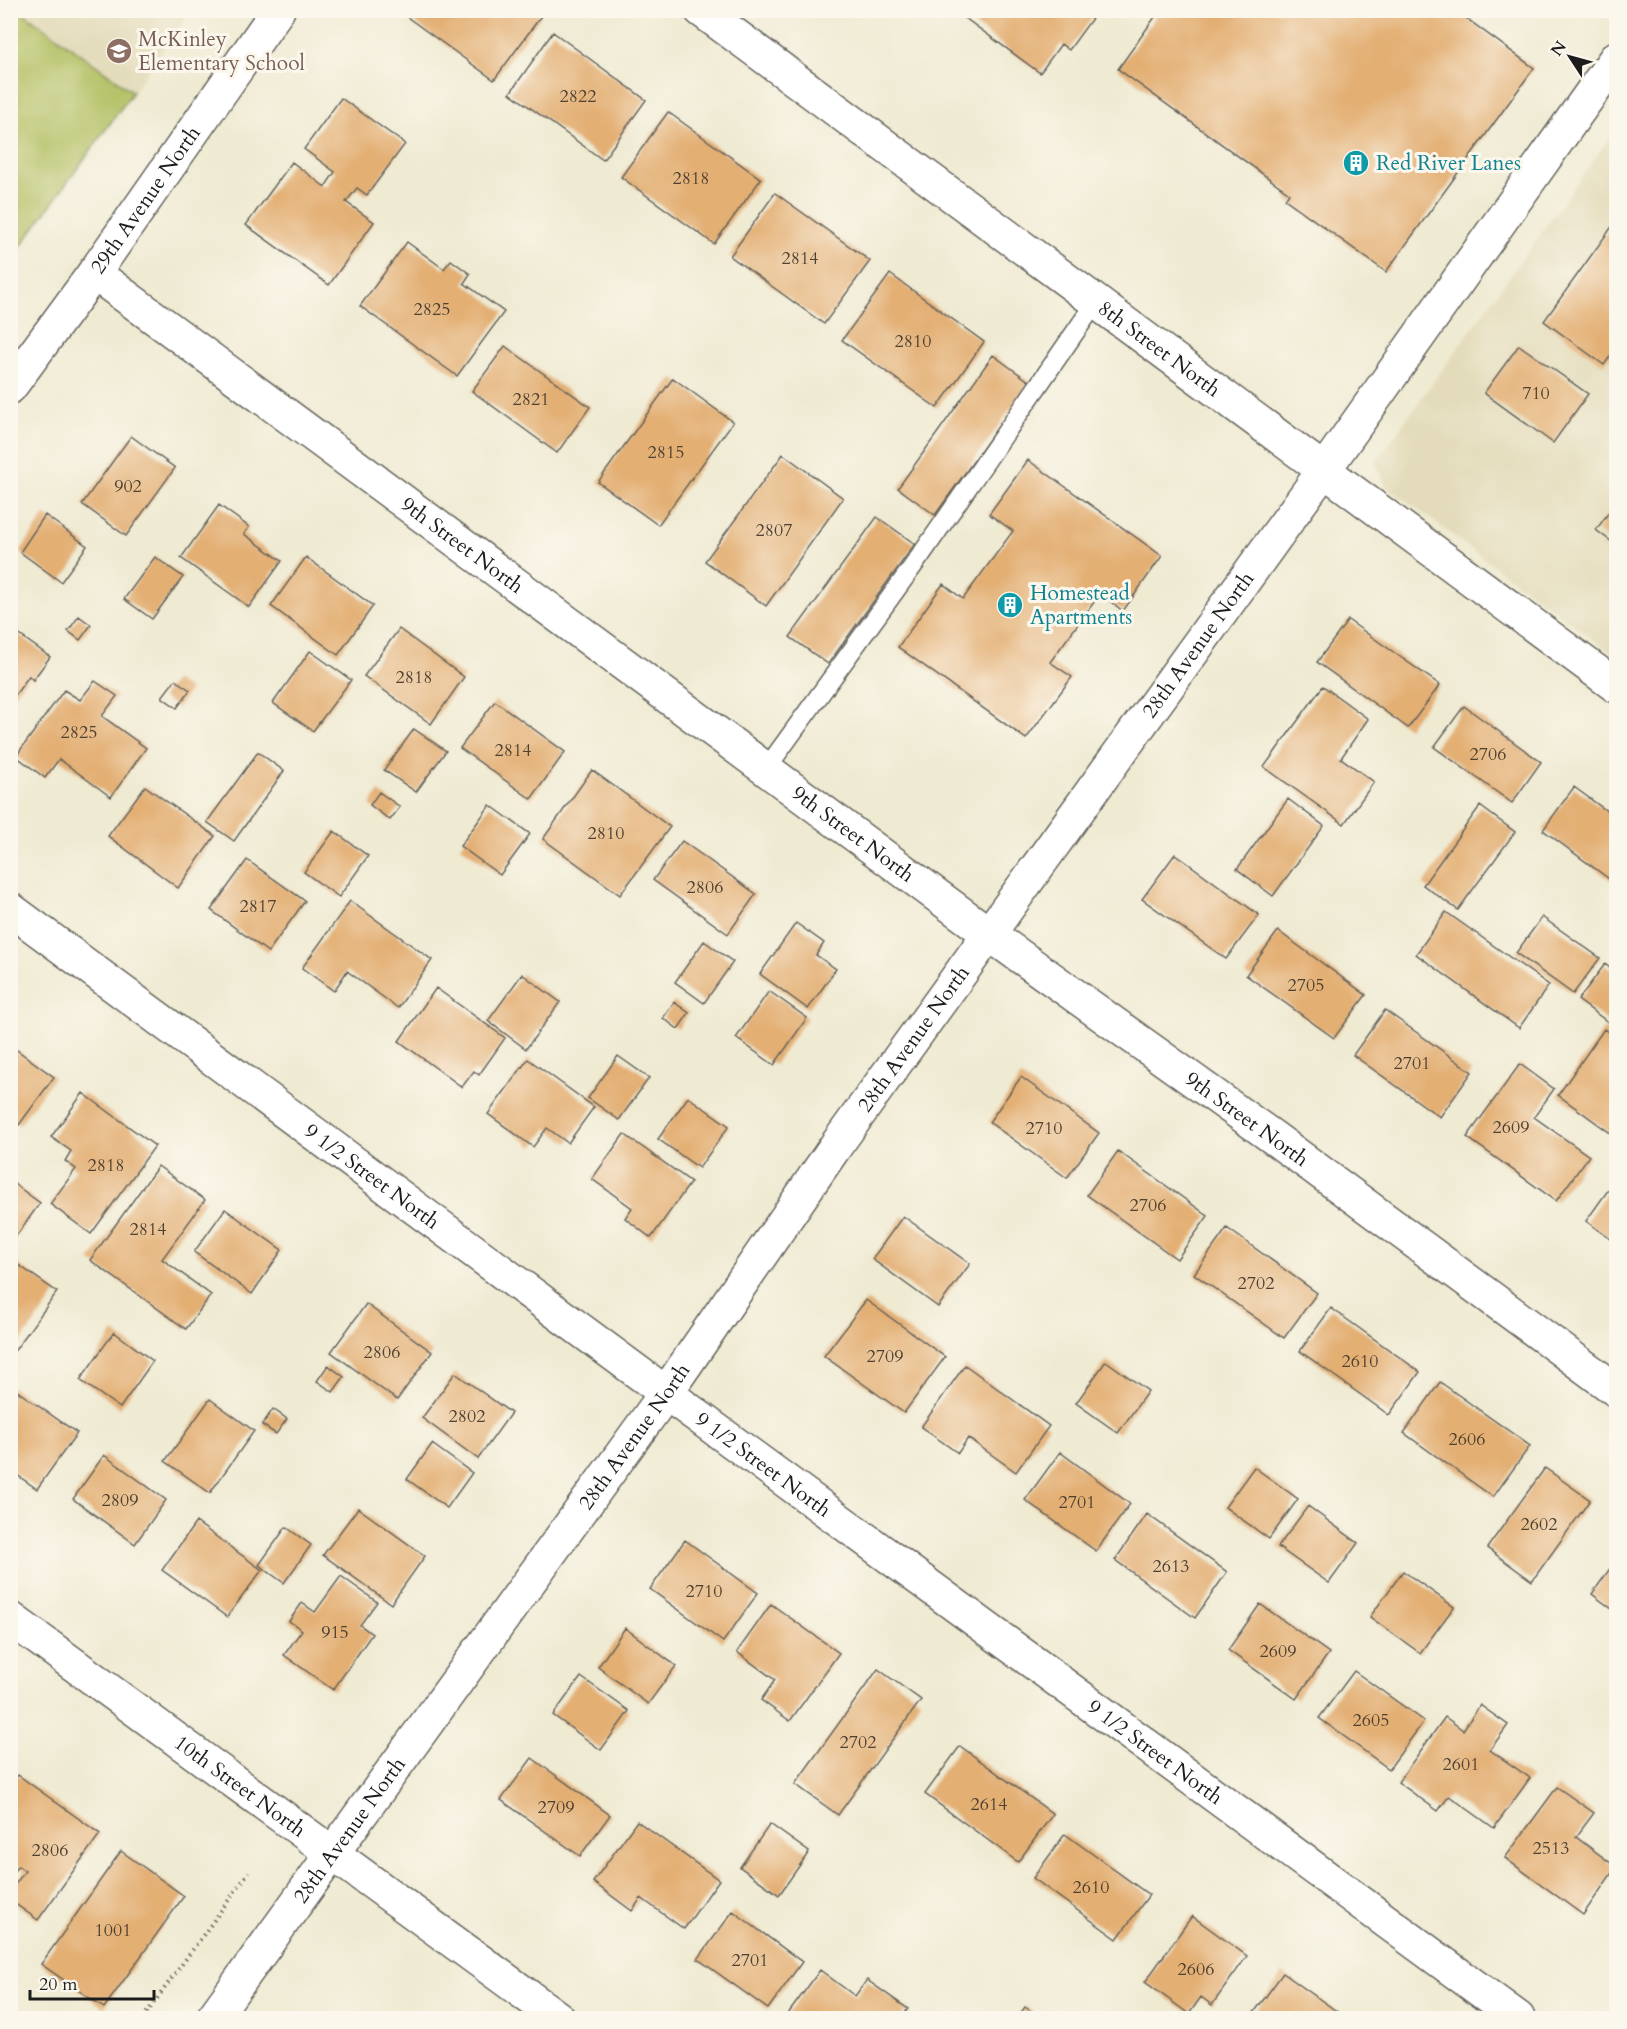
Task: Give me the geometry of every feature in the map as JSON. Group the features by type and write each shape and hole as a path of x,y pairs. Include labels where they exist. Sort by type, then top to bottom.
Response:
{"street":[{"name":"29th Avenue North","path":"10,387 94,273 278,10"},
{"name":"8th Street North","path":"701,10 1617,686"},
{"name":"28th Avenue North","path":"213,2019 666,1393 835,1147 1324,470 1617,58"},
{"name":"9th Street North","path":"94,273 989,934 1274,1138 1617,1390"},
{"name":"9 1/2 Street North","path":"10,909 1518,2019"},
{"name":"10th Street North","path":"10,1618 558,2019"}],"lane":[{"path":"766,769 921,555 1096,302"}],"path":[{"path":"143,2019 249,1872"}],"shaded area":[{"name":"McKinley Elementary School","path":"21,11 191,11 133,92"},
{"path":"1616,129 1616,656 1386,486 1375,463"}],"green space":[{"path":"10,11 21,11 133,92 11,260"}],"building":[{"path":"401,10 534,10 541,16 494,80 400,12"},
{"path":"954,10 1092,10 1096,13 1069,50 1061,44 1040,73"},
{"name":"Red River Lanes","path":"1160,10 1455,10 1534,68 1386,272 1285,199 1289,193 1118,69"},
{"path":"553,32 646,100 603,160 510,93"},
{"path":"341,98 405,144 367,195 357,188 346,202 374,222 329,285 246,225 292,162 325,187 335,172 304,149"},
{"path":"668,112 761,179 714,244 621,177"},
{"path":"775,193 870,261 824,324 730,256"},
{"path":"1616,221 1616,348 1604,365 1544,321"},
{"path":"407,242 444,269 451,260 470,274 464,283 504,312 457,376 360,306"},
{"path":"890,274 984,342 937,408 842,340"},
{"path":"1519,345 1588,394 1553,443 1484,393"},
{"path":"505,346 590,407 557,453 472,391"},
{"path":"993,355 1030,382 935,515 898,488"},
{"path":"673,378 733,422 658,525 598,482"},
{"path":"131,436 175,468 126,536 82,504"},
{"path":"783,454 843,498 766,606 705,561"},
{"name":"Homestead Apartments","path":"1028,460 1162,556 1123,611 1100,594 1050,662 1072,677 1026,739 898,647 943,584 963,599 1013,531 989,514"},
{"path":"1616,502 1616,545 1596,530"},
{"path":"219,505 249,527 244,534 282,561 249,607 181,558"},
{"path":"45,515 87,546 61,582 20,552"},
{"path":"877,517 915,544 828,664 790,637"},
{"path":"155,557 183,577 152,619 124,599"},
{"path":"306,557 373,606 338,655 271,606"},
{"path":"79,616 91,625 80,640 68,631"},
{"path":"1348,620 1440,685 1408,728 1317,662"},
{"path":"10,628 50,657 33,680 29,676 10,702"},
{"path":"399,629 464,677 431,724 364,676"},
{"path":"310,651 351,680 313,731 273,703"},
{"path":"175,680 190,690 177,708 162,697"},
{"path":"95,681 117,696 102,716 146,748 111,797 59,759 45,778 16,756 64,690 80,700"},
{"path":"1323,686 1368,719 1341,758 1374,782 1344,824 1264,767"},
{"path":"495,701 565,752 531,799 460,748"},
{"path":"1464,706 1541,762 1512,803 1434,747"},
{"path":"414,729 446,751 416,792 384,770"},
{"path":"258,752 284,771 234,841 207,822"},
{"path":"592,770 670,827 620,895 543,839"},
{"path":"145,786 215,836 178,888 108,836"},
{"path":"1574,787 1616,818 1616,884 1543,830"},
{"path":"379,792 400,807 390,820 370,805"},
{"path":"1288,799 1324,826 1273,896 1237,869"},
{"path":"490,805 530,834 500,875 460,846"},
{"path":"1480,806 1515,832 1458,910 1423,885"},
{"path":"334,831 368,856 339,897 304,872"},
{"path":"682,841 756,894 728,934 653,880"},
{"path":"1175,854 1259,915 1226,959 1142,899"},
{"path":"247,860 305,901 268,952 211,910"},
{"path":"350,901 432,960 398,1008 347,971 334,991 302,968"},
{"path":"1446,912 1549,985 1519,1028 1416,954"},
{"path":"1542,917 1600,958 1573,994 1516,953"},
{"path":"796,923 824,943 816,955 836,969 808,1009 760,974"},
{"path":"1278,931 1366,995 1334,1038 1246,975"},
{"path":"704,941 733,962 704,1003 675,982"},
{"path":"1605,964 1616,973 1616,1028 1578,1000"},
{"path":"522,974 560,1002 526,1049 488,1021"},
{"path":"436,988 505,1038 479,1075 474,1071 462,1087 399,1041"},
{"path":"769,991 807,1018 774,1065 736,1038"},
{"path":"674,1002 689,1013 678,1029 663,1018"},
{"path":"1385,1010 1472,1072 1440,1117 1353,1055"},
{"path":"1604,1029 1616,1038 1616,1137 1558,1095"},
{"path":"10,1045 54,1077 19,1125 10,1118"},
{"path":"618,1056 649,1078 619,1120 588,1098"},
{"path":"528,1059 594,1107 568,1143 547,1128 533,1147 488,1114"},
{"path":"1520,1064 1554,1089 1534,1117 1589,1156 1556,1201 1467,1137"},
{"path":"1021,1077 1099,1133 1067,1178 989,1122"},
{"path":"83,1093 155,1146 91,1234 50,1204 76,1169 65,1161 71,1151 51,1137"},
{"path":"688,1097 729,1126 699,1168 658,1139"},
{"path":"624,1134 691,1182 651,1238 625,1218 632,1208 592,1179"},
{"path":"1118,1151 1208,1216 1177,1259 1087,1195"},
{"path":"158,1166 205,1200 162,1259 211,1295 186,1329 90,1260"},
{"path":"1616,1179 1616,1243 1586,1221"},
{"path":"10,1181 40,1203 14,1239 10,1236"},
{"path":"225,1209 282,1250 252,1294 194,1252"},
{"path":"903,1216 970,1264 938,1307 872,1259"},
{"path":"1227,1228 1317,1293 1284,1338 1194,1274"},
{"path":"13,1261 57,1292 13,1353 10,1351 10,1264"},
{"path":"866,1300 945,1357 904,1413 824,1356"},
{"path":"366,1304 432,1352 397,1400 331,1352"},
{"path":"1331,1308 1420,1372 1389,1415 1300,1351"},
{"path":"114,1332 153,1361 120,1408 80,1380"},
{"path":"1106,1361 1148,1391 1118,1433 1076,1403"},
{"path":"328,1365 344,1377 333,1392 317,1381"},
{"path":"965,1365 1049,1426 1016,1472 968,1438 958,1453 921,1427"},
{"path":"455,1373 511,1413 478,1459 422,1418"},
{"path":"1440,1382 1530,1446 1493,1497 1404,1433"},
{"path":"10,1386 77,1433 37,1489 10,1470"},
{"path":"210,1399 254,1431 210,1493 165,1461"},
{"path":"273,1409 287,1419 276,1434 262,1425"},
{"path":"432,1444 472,1473 447,1508 407,1479"},
{"path":"1060,1452 1130,1504 1096,1551 1025,1500"},
{"path":"104,1455 166,1500 135,1544 73,1499"},
{"path":"1254,1467 1298,1499 1269,1539 1225,1507"},
{"path":"1545,1468 1590,1500 1532,1581 1487,1548"},
{"path":"1308,1506 1358,1543 1329,1583 1278,1547"},
{"path":"358,1508 425,1556 391,1604 323,1555"},
{"path":"1147,1514 1227,1572 1195,1618 1115,1560"},
{"path":"196,1522 262,1570 227,1617 162,1570"},
{"path":"286,1527 311,1545 284,1583 259,1565"},
{"path":"685,1540 758,1593 723,1642 650,1589"},
{"path":"1616,1560 1616,1612 1592,1594"},
{"path":"1403,1571 1454,1607 1420,1653 1370,1617"},
{"path":"341,1576 377,1602 360,1625 372,1634 333,1690 284,1655 302,1630 289,1621 302,1603 315,1612"},
{"path":"771,1604 839,1653 790,1721 761,1700 775,1680 737,1652"},
{"path":"1260,1604 1329,1653 1296,1699 1228,1650"},
{"path":"625,1628 676,1666 648,1704 598,1667"},
{"path":"878,1669 921,1700 838,1815 795,1784"},
{"path":"1354,1671 1424,1721 1389,1769 1319,1718"},
{"path":"581,1677 629,1711 601,1750 553,1715"},
{"path":"1480,1705 1508,1725 1490,1750 1530,1778 1494,1828 1449,1796 1438,1811 1398,1782 1445,1717 1463,1730"},
{"path":"960,1746 1053,1814 1018,1862 925,1794"},
{"path":"532,1758 610,1815 580,1856 501,1800"},
{"path":"18,1775 100,1834 38,1920 10,1900 10,1891 25,1871 18,1866 10,1876 10,1785"},
{"path":"1557,1787 1594,1813 1576,1837 1616,1867 1583,1915 1505,1858"},
{"path":"637,1821 719,1880 684,1929 641,1898 632,1911 593,1882"},
{"path":"770,1824 809,1852 779,1895 740,1867"},
{"path":"1065,1834 1149,1895 1117,1939 1033,1878"},
{"path":"121,1851 184,1896 104,2008 41,1964"},
{"path":"733,1911 802,1962 768,2009 698,1959"},
{"path":"1192,1916 1247,1956 1212,2005 1201,1997 1189,2014 1145,1982"},
{"path":"820,1970 855,1996 867,1980 908,2009 901,2018 785,2018"},
{"path":"1283,1973 1346,2018 1250,2018"},
{"path":"1025,2007 1041,2018 1017,2018"}],"place":[{"name":"McKinley Elementary School","path":"119,51"},
{"name":"Red River Lanes","path":"1356,163"},
{"name":"Homestead Apartments","path":"1010,605"}]}
